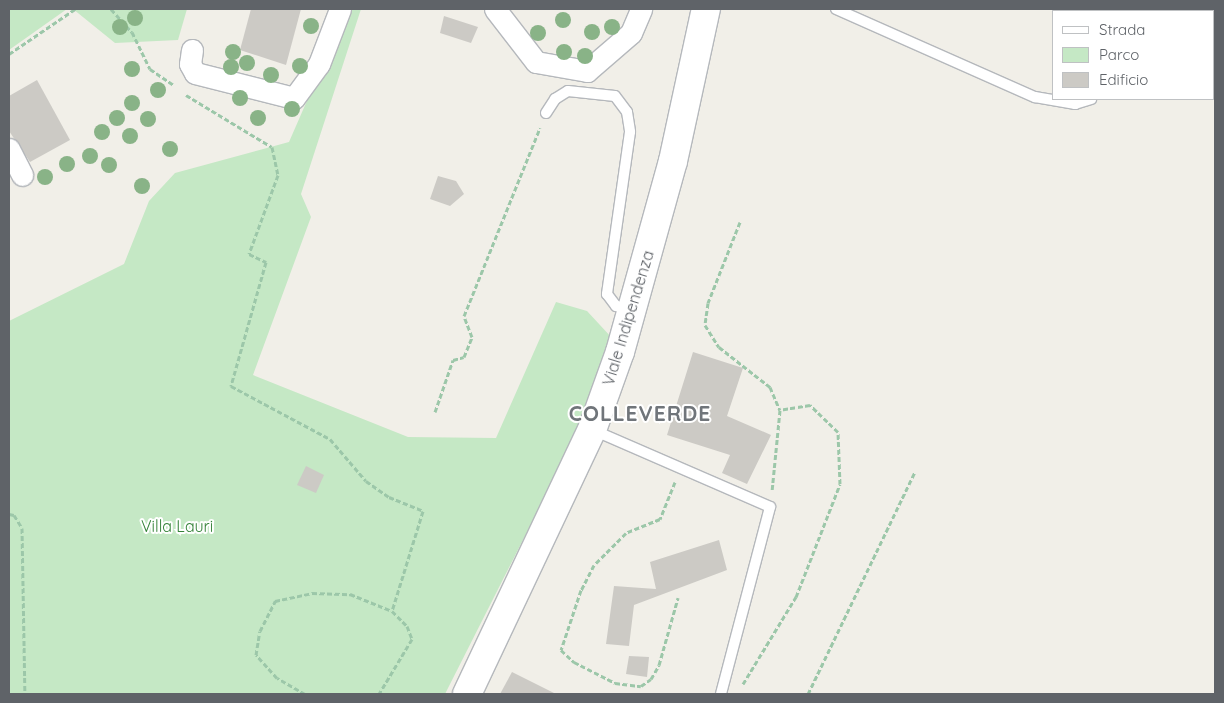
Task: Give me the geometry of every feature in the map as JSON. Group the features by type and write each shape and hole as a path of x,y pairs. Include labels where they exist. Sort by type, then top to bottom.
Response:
{"main road":[{"name":"Viale Indipendenza","path":"467,694 592,430 632,309 673,161 706,9"}],"street":[{"path":"192,50 190,64 195,73 294,98 319,64 340,9"},
{"path":"495,9 536,62 587,71 631,33 641,9"},
{"path":"9,149 22,175"}],"lane":[{"path":"836,9 1036,97 1052,100"},
{"path":"546,113 555,99 568,91 615,96 627,112 630,132 607,294 616,306 632,309"},
{"path":"1053,100 1075,104 1088,100"},
{"path":"592,430 770,507 721,694"}],"path":[{"path":"9,54 75,9"},
{"path":"111,9 132,32 150,69 178,88"},
{"path":"182,93 272,147 278,175 249,254 266,262 231,386 330,439 366,481 389,497 423,511 392,611"},
{"path":"435,412 453,360 464,357 472,337 464,316 510,210 546,113"},
{"path":"740,222 708,303 705,326 718,347 770,387 780,410 770,507"},
{"path":"741,686 796,597 840,484 838,432 810,406 780,410"},
{"path":"678,598 659,664 651,679 640,686 615,683 574,662 562,650 581,590 594,566 626,533 660,519 681,468"},
{"path":"808,694 916,472"},
{"path":"9,514 14,515 22,528 25,694"},
{"path":"305,694 277,678 256,654 260,631 275,601 312,593 350,594 392,611 407,626 412,639 379,694"}],"green space":[{"path":"9,9 67,9 9,50"},
{"path":"73,9 187,9 178,40 115,43"},
{"name":"Villa Lauri","path":"347,9 361,9 301,194 311,217 253,375 408,437 496,438 556,302 587,311 612,338 567,453 445,694 9,694 9,321 124,264 149,201 175,173 289,142"}],"building":[{"path":"251,9 301,9 286,65 240,50"},
{"path":"444,16 478,27 471,43 440,33"},
{"path":"37,80 70,140 30,162 9,131 9,96"},
{"path":"438,176 456,181 464,194 450,206 430,199"},
{"path":"693,352 743,368 727,416 771,435 747,484 722,473 730,455 667,435"},
{"path":"306,466 324,475 316,493 297,485"},
{"path":"719,540 727,570 634,605 629,646 606,644 614,586 656,589 650,562"},
{"path":"629,656 649,657 647,677 626,674"},
{"path":"512,672 556,694 500,694"}],"district":[{"name":"COLLEVERDE","path":"640,413"}]}
